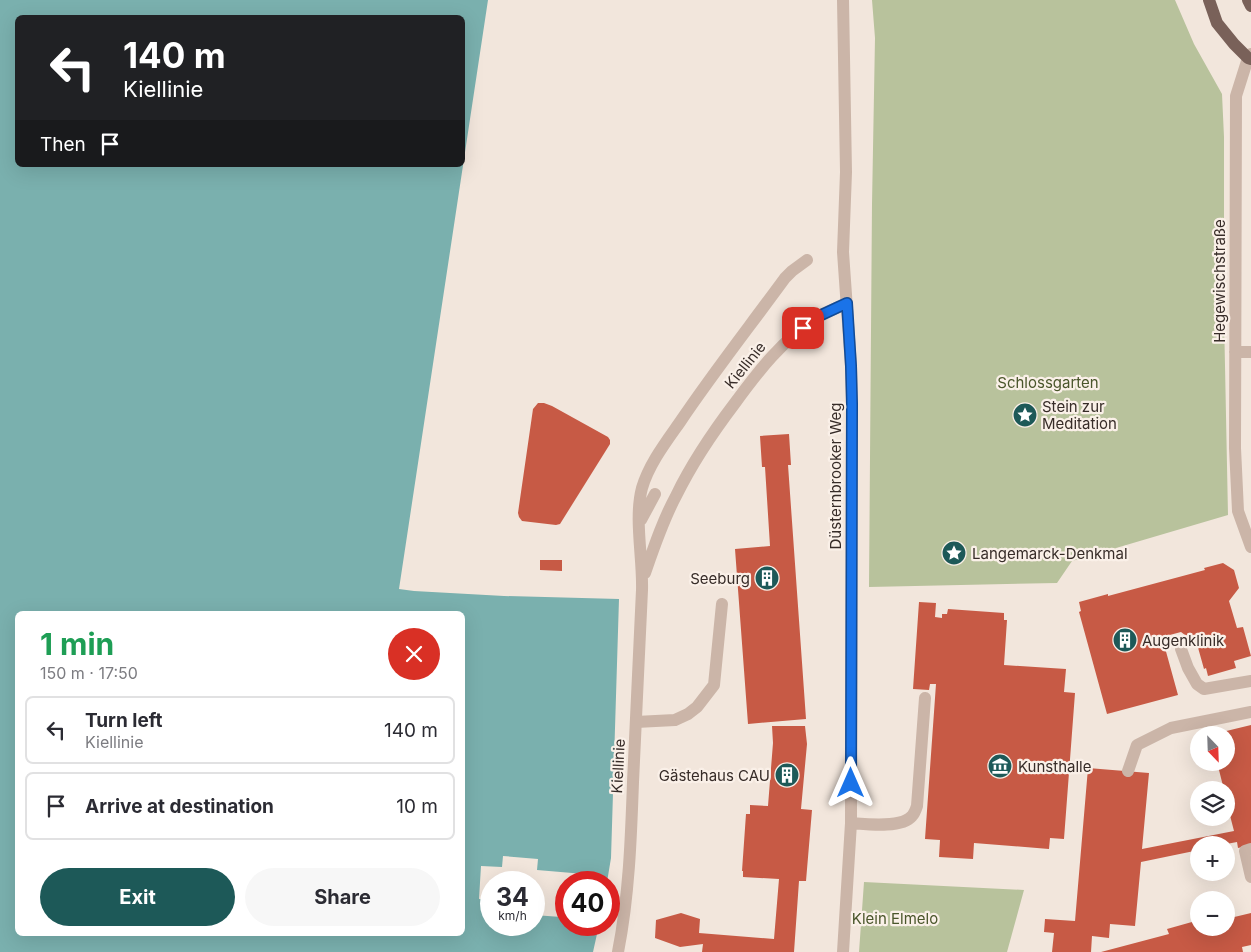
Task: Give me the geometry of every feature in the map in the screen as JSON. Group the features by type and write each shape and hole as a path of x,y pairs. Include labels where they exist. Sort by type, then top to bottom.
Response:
{"main road":[{"path":"1209,0 1217,23 1234,44 1250,57"},
{"path":"1248,0 1251,6"}],"street":[{"name":"Düsternbrooker Weg","path":"843,0 846,172 843,252 852,404 851,823 843,952"},
{"name":"Hegewischstraße","path":"1250,57 1236,96 1235,448 1238,511 1251,547"},
{"name":"Kiellinie","path":"618,952 624,924 629,871 642,580 639,525 642,488 650,469 665,444 703,388 785,278 792,270 807,260"},
{"name":"Kiellinie","path":"642,580 653,548 676,496 703,449 727,413 770,357 788,340 817,317 847,303"},
{"path":"1235,352 1251,352"},
{"path":"639,525 655,494"},
{"path":"636,722 675,720 688,714 697,707 714,685 722,604"},
{"path":"1181,649 1188,668 1197,684 1204,689 1251,681"},
{"path":"851,823 878,826 902,822 912,817 917,806 926,698"},
{"path":"1128,771 1137,745 1171,728 1251,712"},
{"path":"1251,849 1245,851 1251,876"}],"green space":[{"name":"Schlossgarten","path":"872,0 1175,0 1194,44 1222,94 1228,515 1072,561 1057,583 869,587 875,38"},
{"name":"Klein Elmelo","path":"864,882 1024,890 1007,952 859,952"}],"water":[{"path":"0,0 488,0 465,152 465,15 15,15 15,167 463,167 399,589 504,596 619,599 611,858 609,871 555,871 555,936 597,936 593,952 0,952"}],"pier":[{"path":"503,856 538,859 537,870 555,872 555,917 545,916 545,871 481,871 481,866 502,867"}],"building":[{"path":"538,403 552,406 608,437 610,440 610,444 560,524 556,525 522,521 518,513 533,409"},
{"name":"Seeburg","path":"789,434 791,465 788,465 806,719 748,724 735,549 770,546 765,467 762,467 760,436"},
{"path":"540,560 562,560 562,571 540,570"},
{"name":"Augenklinik","path":"1223,563 1234,570 1239,588 1229,601 1237,628 1243,627 1251,656 1234,661 1236,668 1208,676 1206,668 1204,669 1197,644 1181,632 1162,637 1178,695 1107,714 1079,612 1081,611 1079,602 1205,570 1204,568"},
{"name":"Kunsthalle","path":"919,602 936,603 935,617 942,618 942,614 947,614 948,609 1004,613 1004,620 1007,620 1004,665 1066,669 1064,692 1075,693 1064,839 1050,838 1049,849 974,843 973,859 939,857 940,840 925,839 936,684 930,684 929,690 913,689"},
{"path":"1251,725 1251,845 1238,848 1237,842 1235,842 1235,836 1208,836 1234,831 1235,781 1222,781 1219,771 1235,771 1235,729"},
{"name":"Gästehaus CAU","path":"772,726 805,726 807,744 801,809 812,810 806,881 799,881 794,952 702,952 703,944 680,947 655,938 656,920 681,913 700,919 699,933 774,939 779,879 743,877 742,871 746,814 750,814 750,805 768,806 773,743"},
{"path":"1088,768 1149,773 1142,849 1190,840 1190,852 1141,862 1135,926 1110,924 1109,938 1092,936 1091,952 1052,952 1054,933 1044,932 1045,919 1075,921"},
{"path":"1251,913 1251,945 1242,947 1243,952 1101,952 1169,934 1167,929 1190,923 1190,936 1235,936 1235,917"}],"place":[{"name":"Stein zur Meditation","path":"1025,415"},
{"name":"Langemarck-Denkmal","path":"954,553"},
{"name":"Seeburg","path":"767,578"},
{"name":"Augenklinik","path":"1125,640"},
{"name":"Kunsthalle","path":"1000,766"},
{"name":"Gästehaus CAU","path":"787,775"}],"route":[{"path":"803,328 817,317 847,303 852,404 851,783"}]}
